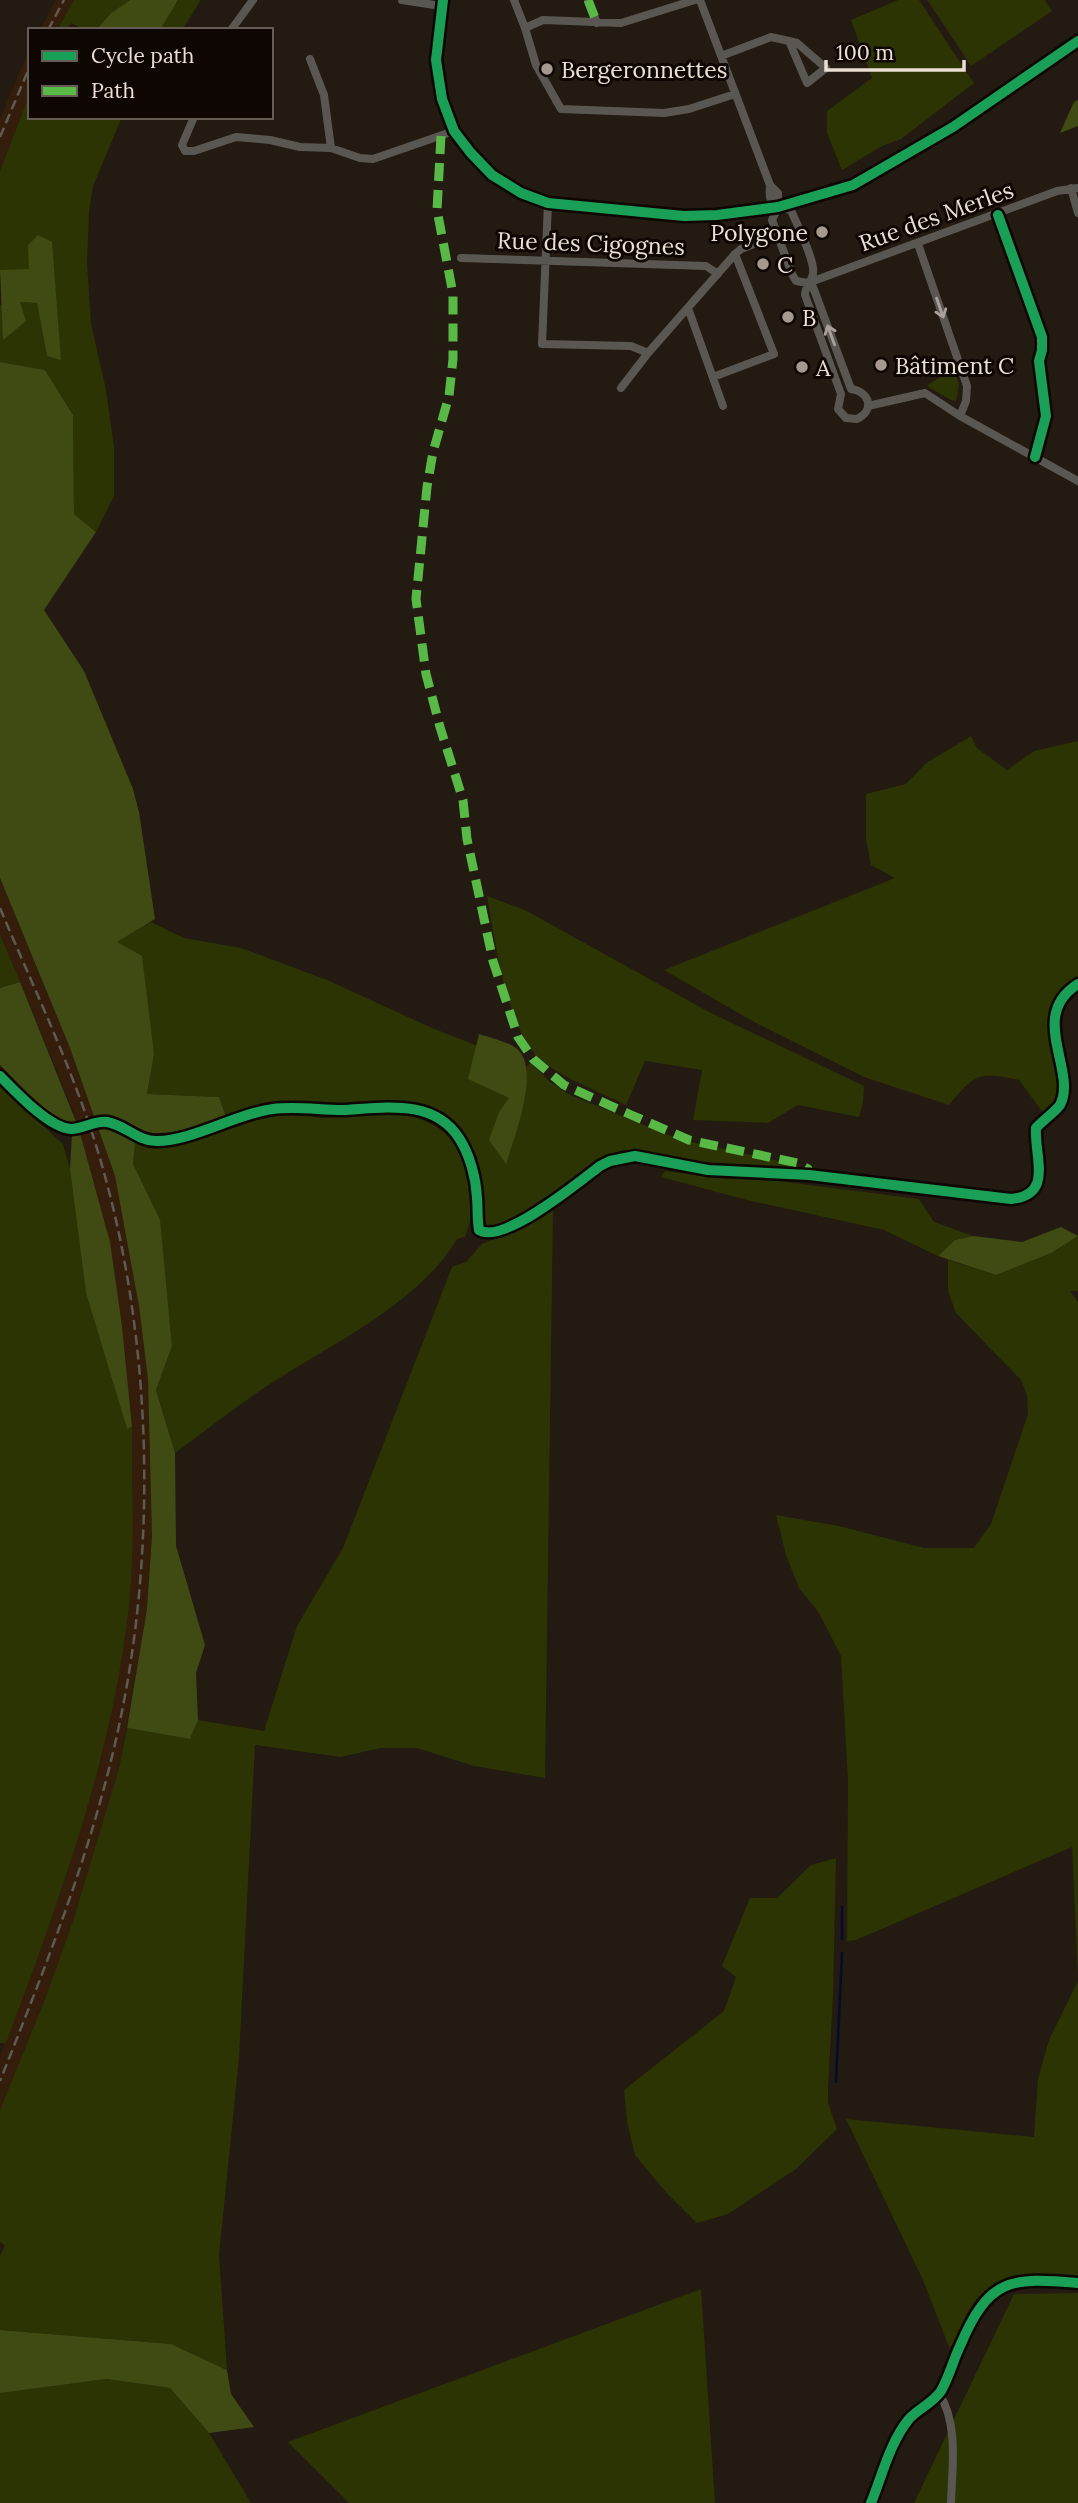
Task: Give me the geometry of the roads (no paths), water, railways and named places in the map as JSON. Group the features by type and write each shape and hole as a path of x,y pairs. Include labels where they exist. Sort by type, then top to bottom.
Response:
{"street":[{"path":"233,28 253,0"},
{"path":"402,0 442,3 436,60 442,99 454,131 492,175 521,193 548,203 684,216 731,214 778,207 831,194 868,178 953,127 1078,41"},
{"path":"514,0 536,65 561,110 664,113 689,109 735,94"},
{"path":"589,0 597,23"},
{"path":"525,27 543,20 621,23 695,0"},
{"path":"700,0 770,185 769,196 772,204 791,210 804,243 813,272 808,282 805,295 841,394 838,409 843,416 857,419 866,412 868,406 863,392 851,389 815,291 808,282 796,281 772,220 778,207"},
{"path":"721,55 771,37 789,41 797,43 826,68 807,83 789,41"},
{"path":"310,59 324,95 331,148"},
{"path":"193,119 182,145 186,151 194,151 236,137 270,140 300,147 331,148 360,158 373,159 454,131"},
{"path":"1075,188 1078,213"},
{"name":"Rue des Merles","path":"808,282 1075,188"},
{"path":"548,203 542,344 631,345 648,353"},
{"path":"998,215 1041,337 1039,361 1046,416 1035,457"},
{"path":"621,388 648,353 741,248 778,235"},
{"path":"918,244 967,386 966,401 960,416"},
{"path":"713,377 774,354 735,254"},
{"name":"Rue des Cigognes","path":"461,258 706,266 718,274"},
{"path":"688,308 723,406"},
{"path":"868,406 925,393 960,416 1078,481"},
{"path":"95,1124 107,1122 143,1139 158,1142 273,1109 342,1110 398,1106 423,1111 443,1121 458,1136 469,1154 477,1195 477,1223 484,1233 500,1232 544,1207 600,1166 635,1156 708,1170 809,1175 1011,1199 1026,1198 1034,1192 1039,1174 1036,1128 1061,1104 1066,1084 1055,1024 1058,1008 1069,989 1078,984"},
{"path":"0,1076 50,1121 64,1128 85,1126"},
{"path":"871,2503 893,2445 909,2419 939,2393 960,2344 985,2300 1010,2283 1031,2279 1078,2283"},
{"path":"939,2393 952,2433 951,2503"}],"waterway":[{"path":"842,1907 842,1939"},
{"path":"836,2082 842,1953"}],"railway":[{"path":"49,28 64,0"},
{"path":"0,137 28,71"},
{"path":"0,908 56,1037 103,1169 132,1304 144,1444 140,1585 132,1654 120,1721 83,1859 0,2081"}],"place":[{"name":"Bergeronnettes","path":"547,69"},
{"name":"Polygone","path":"822,232"},
{"name":"C","path":"763,264"},
{"name":"B","path":"788,317"},
{"name":"Bâtiment C","path":"881,365"},
{"name":"A","path":"802,367"}]}
